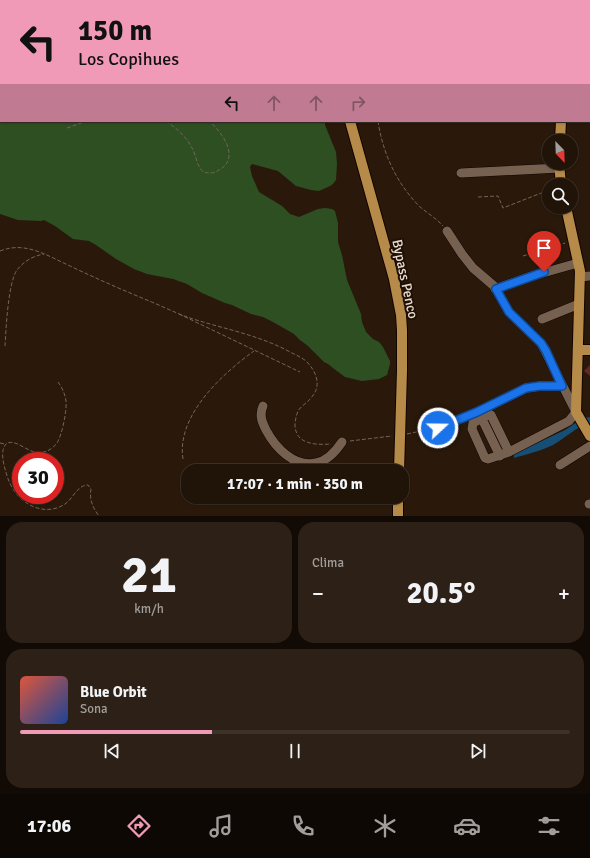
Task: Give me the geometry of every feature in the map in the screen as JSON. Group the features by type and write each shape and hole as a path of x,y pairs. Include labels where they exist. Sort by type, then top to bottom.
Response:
{"main road":[{"name":"Bypass Penco","path":"350,122 394,279 398,299 402,330 399,464"},
{"path":"560,134 561,122"},
{"path":"567,214 578,263 585,277 579,304 577,414 590,436"},
{"path":"578,350 590,350"},
{"path":"398,504 398,516"}],"street":[{"path":"461,173 542,167"},
{"path":"447,231 473,268 496,289 509,312 541,343 577,414 568,421 509,452 488,459 485,458 472,429 473,424 489,414 491,415 509,452"},
{"path":"496,289 532,276 578,263"},
{"path":"542,319 579,304"},
{"path":"438,428 477,412 526,388 540,386 562,386"},
{"path":"264,406 261,413 261,419 270,438 282,452 297,461 312,464 321,462 334,452 342,442"},
{"path":"482,419 500,456"},
{"path":"560,465 590,446"}],"path":[{"path":"67,128 84,122"},
{"path":"167,122 179,131 189,143 196,154 200,169 210,173 217,172 222,168 228,160 229,153 228,146 223,136 210,122"},
{"path":"378,122 384,149 397,177 413,199 447,231"},
{"path":"478,197 498,196 503,208 542,193"},
{"path":"523,256 573,240"},
{"path":"0,250 25,247 44,254 172,311 300,372"},
{"path":"5,346 13,277 23,263 31,258 44,254"},
{"path":"172,311 264,340 284,348 311,366 317,378 317,384 314,393 298,412 296,419 296,432 303,440 312,444 323,444 394,436"},
{"path":"183,459 182,446 184,434 188,423 198,407 225,374 255,350"},
{"path":"0,443 5,444 14,442 37,452 44,452 54,446 59,437 66,407 64,393 58,382"},
{"path":"401,434 438,428"},
{"path":"5,444 3,454 8,480 24,502 32,507 42,510 57,509 70,501 77,490 86,485 90,487 92,503 96,512 100,516"}],"green space":[{"path":"0,122 325,122 336,152 336,180 333,184 319,191 311,190 296,186 278,171 252,164 250,167 252,176 259,192 282,206 290,214 299,217 318,209 325,208 335,211 338,223 338,242 347,280 361,314 366,332 373,339 379,342 390,361 387,375 379,379 362,381 345,377 324,362 294,334 263,317 251,314 225,303 202,293 187,284 173,279 147,274 134,269 89,241 73,239 44,220 18,220 0,214"}],"water":[{"path":"590,417 590,423 575,430 553,445 539,451 514,458 514,454 565,430 583,418"}],"building":[{"path":"590,365 590,376 584,371"}],"route":[{"path":"438,428 477,412 526,388 540,386 562,386 541,343 509,312 496,289 544,272"}]}
